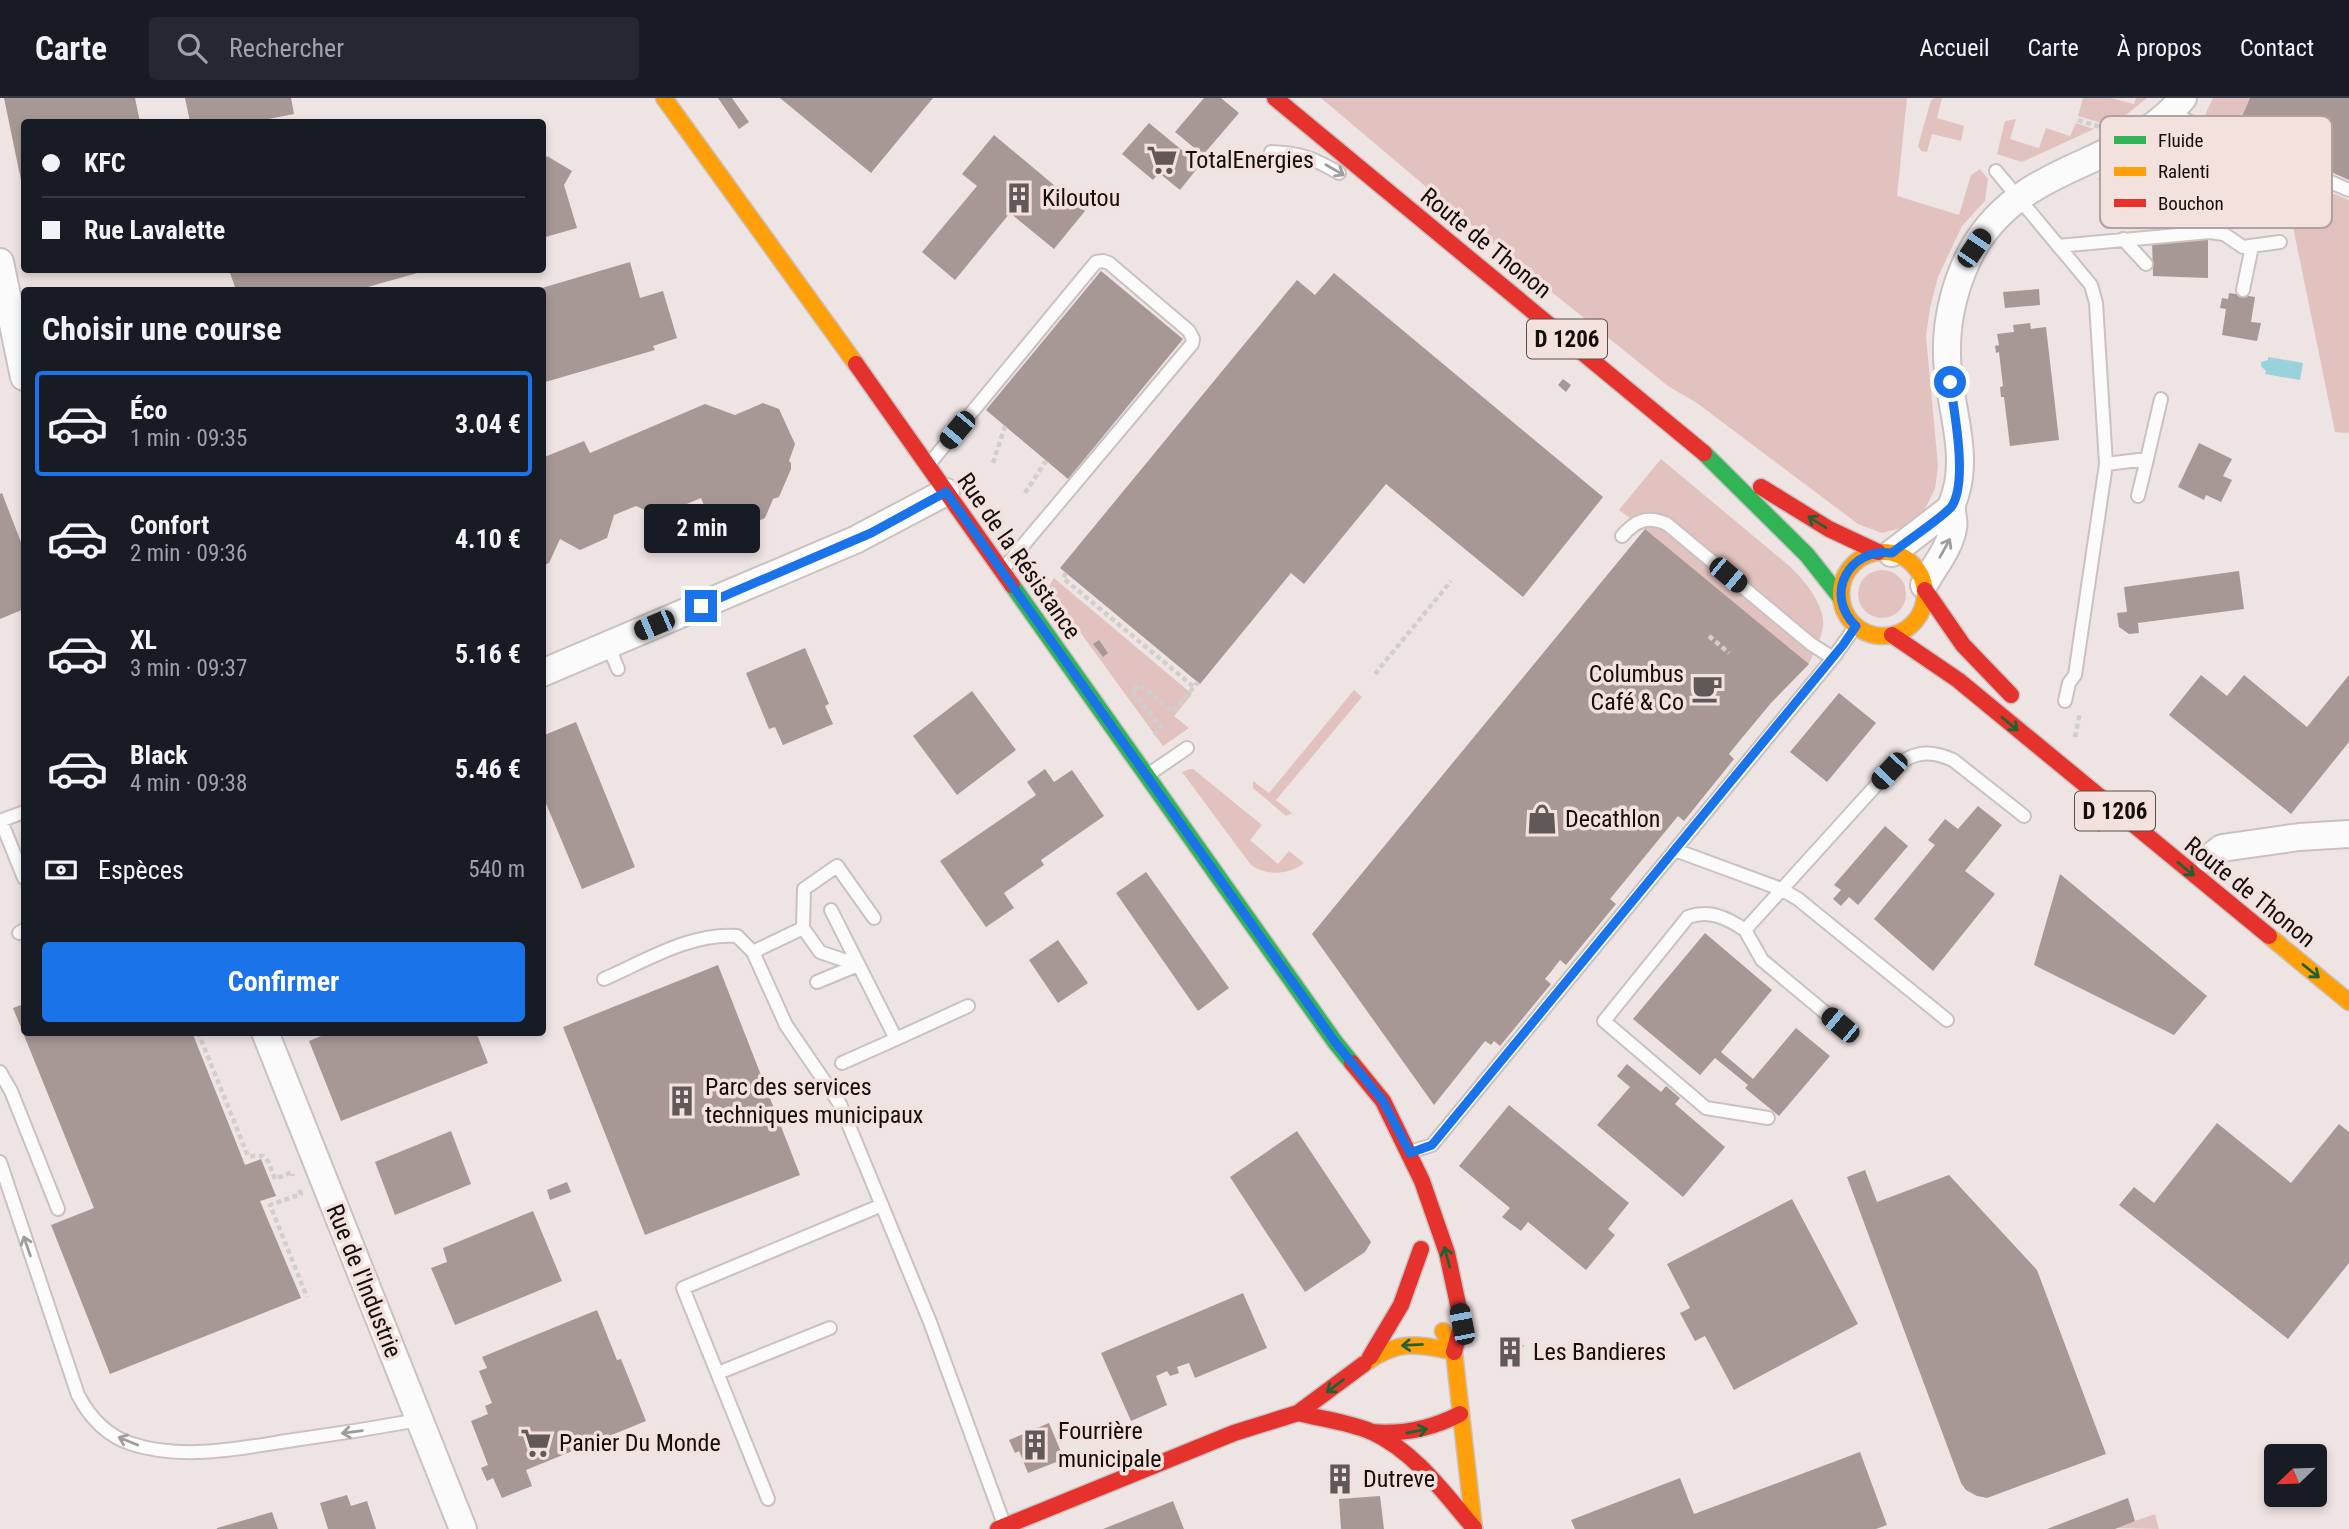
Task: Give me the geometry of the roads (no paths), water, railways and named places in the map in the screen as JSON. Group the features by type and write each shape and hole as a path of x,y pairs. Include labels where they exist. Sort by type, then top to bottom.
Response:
{"street":[{"name":"Rue de la Résistance","path":"664,98 1335,1042 1383,1101 1410,1153 1440,1230 1462,1324 1454,1352"},
{"name":"Route de Thonon","path":"1275,98 1701,450 1807,555 1841,598"},
{"path":"1952,507 1885,552 1860,558 1850,567 1844,578 1841,598 1847,616 1856,626 1873,635 1892,635 1905,629 1918,617 1924,604 1924,587 1953,531 1952,507 1960,460 1947,355 1953,299 1974,248 1989,225 2018,198 2054,175 2100,155"},
{"path":"0,262 21,363"},
{"name":"Route de Thonon","path":"1701,450 1829,529 1885,552"},
{"path":"546,672 613,657 863,536 946,492"},
{"path":"1885,552 1902,556 1915,567 1924,587 1963,645 2025,709"},
{"name":"Route de Thonon","path":"1892,635 1958,680 2349,1002"},
{"path":"2209,859 2222,848 2299,836 2349,834"},
{"name":"Rue de l'Industrie","path":"267,1036 463,1529"},
{"name":"Rue de la Résistance","path":"1335,1042 1352,1086"},
{"path":"1370,1357 1401,1305 1419,1243 1427,1272"},
{"name":"Rue de la Résistance","path":"1438,1320 1454,1352 1474,1528"},
{"path":"1001,1527 1234,1433 1298,1413 1370,1357 1390,1348 1412,1344 1454,1352"},
{"path":"1298,1413 1371,1432 1398,1434 1445,1423 1460,1413"},
{"path":"1371,1432 1391,1444 1420,1469 1474,1528"}],"lane":[{"path":"2177,106 2197,116"},
{"path":"1271,152 1296,152 1310,156 1433,229"},
{"path":"1996,171 2085,277 2094,292 2106,464 2076,667 2065,701"},
{"path":"2332,182 2349,190"},
{"path":"2058,246 2210,232 2224,234 2243,247 2280,242"},
{"path":"2123,239 2146,264"},
{"path":"2243,290 2252,246"},
{"path":"927,466 1096,262 1109,263 1189,331 1193,338 1192,344 1002,570"},
{"path":"2138,496 2161,399"},
{"path":"2106,464 2147,459"},
{"path":"1622,536 1641,520 1653,519 1667,524 1811,644 1833,658"},
{"path":"1410,1153 1432,1145 1833,658 1856,626"},
{"path":"1147,776 1187,748"},
{"path":"1745,930 1889,771 1910,757 1923,753 1940,754 1953,760 2024,816"},
{"path":"21,813 0,821 21,871"},
{"path":"1675,850 1781,889 1798,899 1947,1020"},
{"path":"858,965 820,952 803,928 804,889 837,866 874,918"},
{"path":"831,910 896,1039"},
{"path":"1768,1118 1706,1108 1604,1021 1688,917 1698,913 1726,918 1745,930 1762,960 1840,1025"},
{"path":"753,952 803,928"},
{"path":"604,979 685,944 713,936 737,936 753,952 786,1026 840,1104 930,1322 1001,1527"},
{"path":"817,982 858,965"},
{"path":"842,1063 968,1006"},
{"path":"0,1072 11,1091 58,1209"},
{"path":"0,1162 78,1395 91,1418 110,1433 130,1443 149,1448 178,1451 224,1450 419,1420"},
{"path":"768,1499 683,1288 882,1205"},
{"path":"718,1373 830,1328"}],"water":[{"path":"2268,357 2303,363 2300,380 2265,374 2261,362 2268,360"}],"place":[{"name":"TotalEnergies","path":"1162,160"},
{"name":"Kiloutou","path":"1019,198"},
{"name":"Columbus Café & Co","path":"1707,688"},
{"name":"Decathlon","path":"1542,819"},
{"name":"Parc des services techniques municipaux","path":"682,1101"},
{"name":"Les Bandieres","path":"1510,1352"},
{"name":"Panier Du Monde","path":"536,1443"},
{"name":"Fourrière municipale","path":"1035,1445"},
{"name":"Dutreve","path":"1340,1479"}]}
